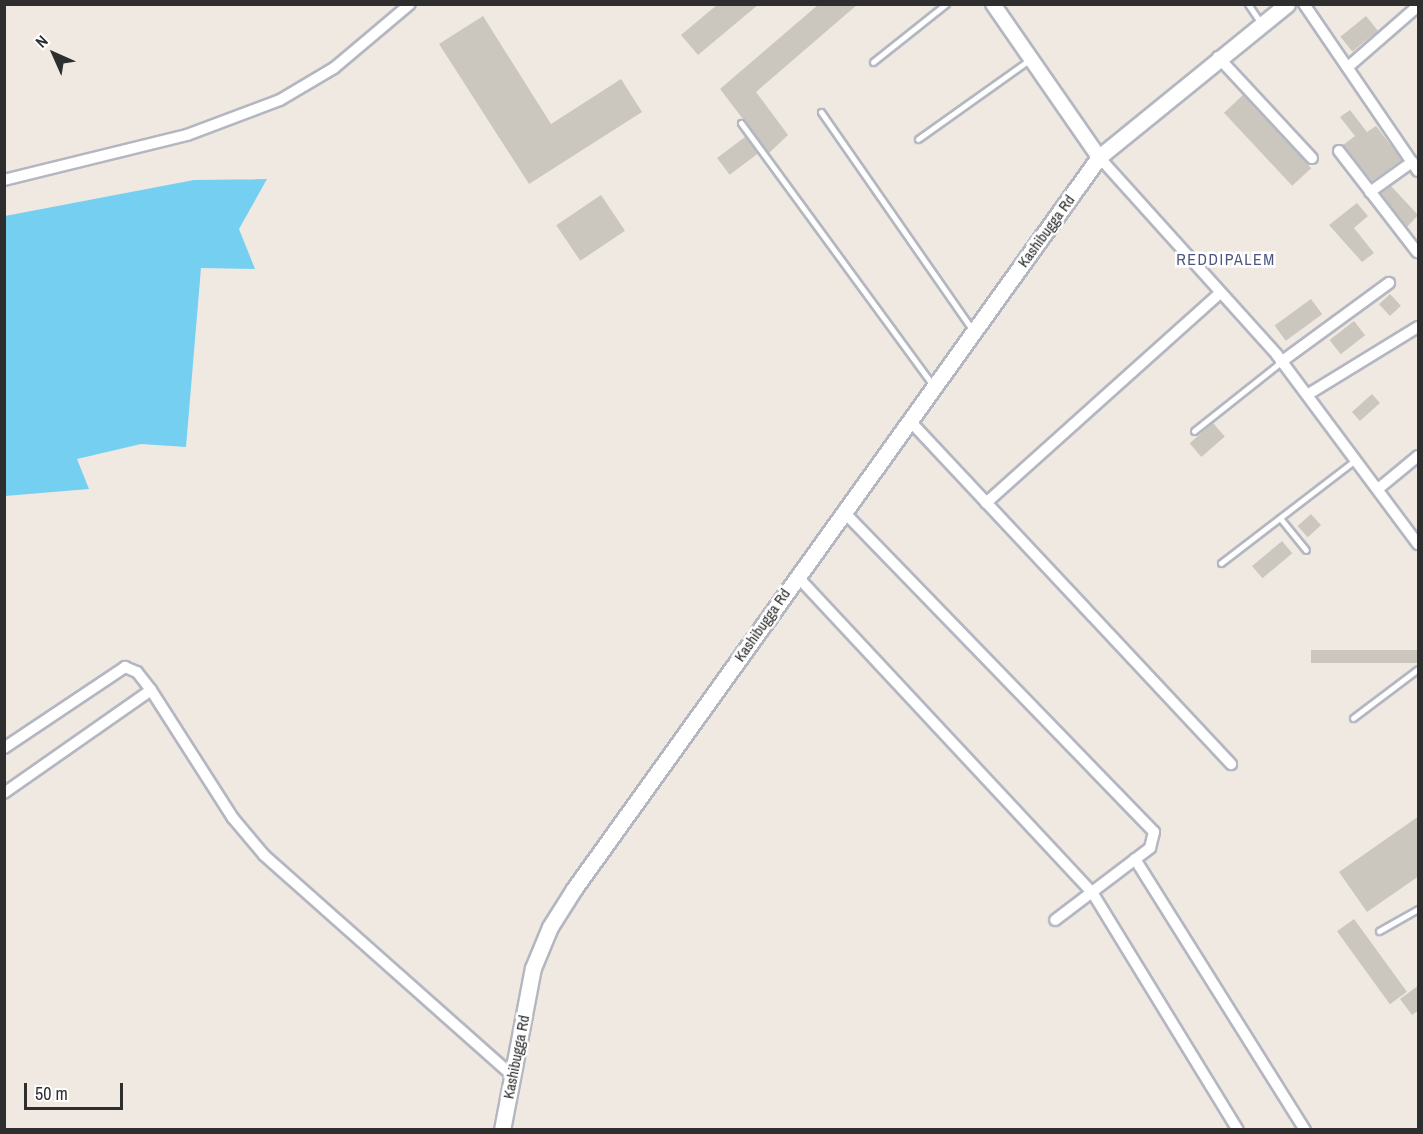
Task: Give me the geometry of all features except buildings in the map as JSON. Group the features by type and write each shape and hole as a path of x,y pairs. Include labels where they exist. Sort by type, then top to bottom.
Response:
{"main road":[{"name":"Kashibugga Rd","path":"502,1130 534,968 549,927 843,511 910,421 972,329 1099,157 1218,57 1287,4"}],"street":[{"path":"4,180 187,135 280,100 334,68 410,4"},
{"path":"993,4 1099,157 1281,362 1419,544"},
{"path":"1304,4 1415,167 1370,192"},
{"path":"1348,67 1419,6"},
{"path":"1218,57 1312,158"},
{"path":"1339,151 1417,252"},
{"path":"1281,362 1389,283"},
{"path":"986,503 1219,294"},
{"path":"1307,395 1419,327"},
{"path":"910,421 1231,764"},
{"path":"1378,489 1419,456"},
{"path":"843,511 1147,823 1155,840 1134,860 1055,921"},
{"path":"797,576 1092,892 1238,1130"},
{"path":"4,748 125,668 137,672 151,690 233,818 264,855 513,1076"},
{"path":"4,793 151,690"},
{"path":"1134,860 1305,1130"}],"lane":[{"path":"873,62 946,4"},
{"path":"1248,4 1261,24"},
{"path":"918,139 1031,59"},
{"path":"821,112 972,329"},
{"path":"741,123 933,385"},
{"path":"1194,431 1281,362"},
{"path":"1221,564 1356,459"},
{"path":"1280,518 1306,550"},
{"path":"1353,718 1419,669"},
{"path":"1379,931 1419,909"}],"water":[{"path":"267,179 239,229 255,269 201,268 186,447 141,444 77,459 89,489 5,496 5,216 194,180"}],"district":[{"name":"REDDIPALEM","path":"1226,259"}]}
